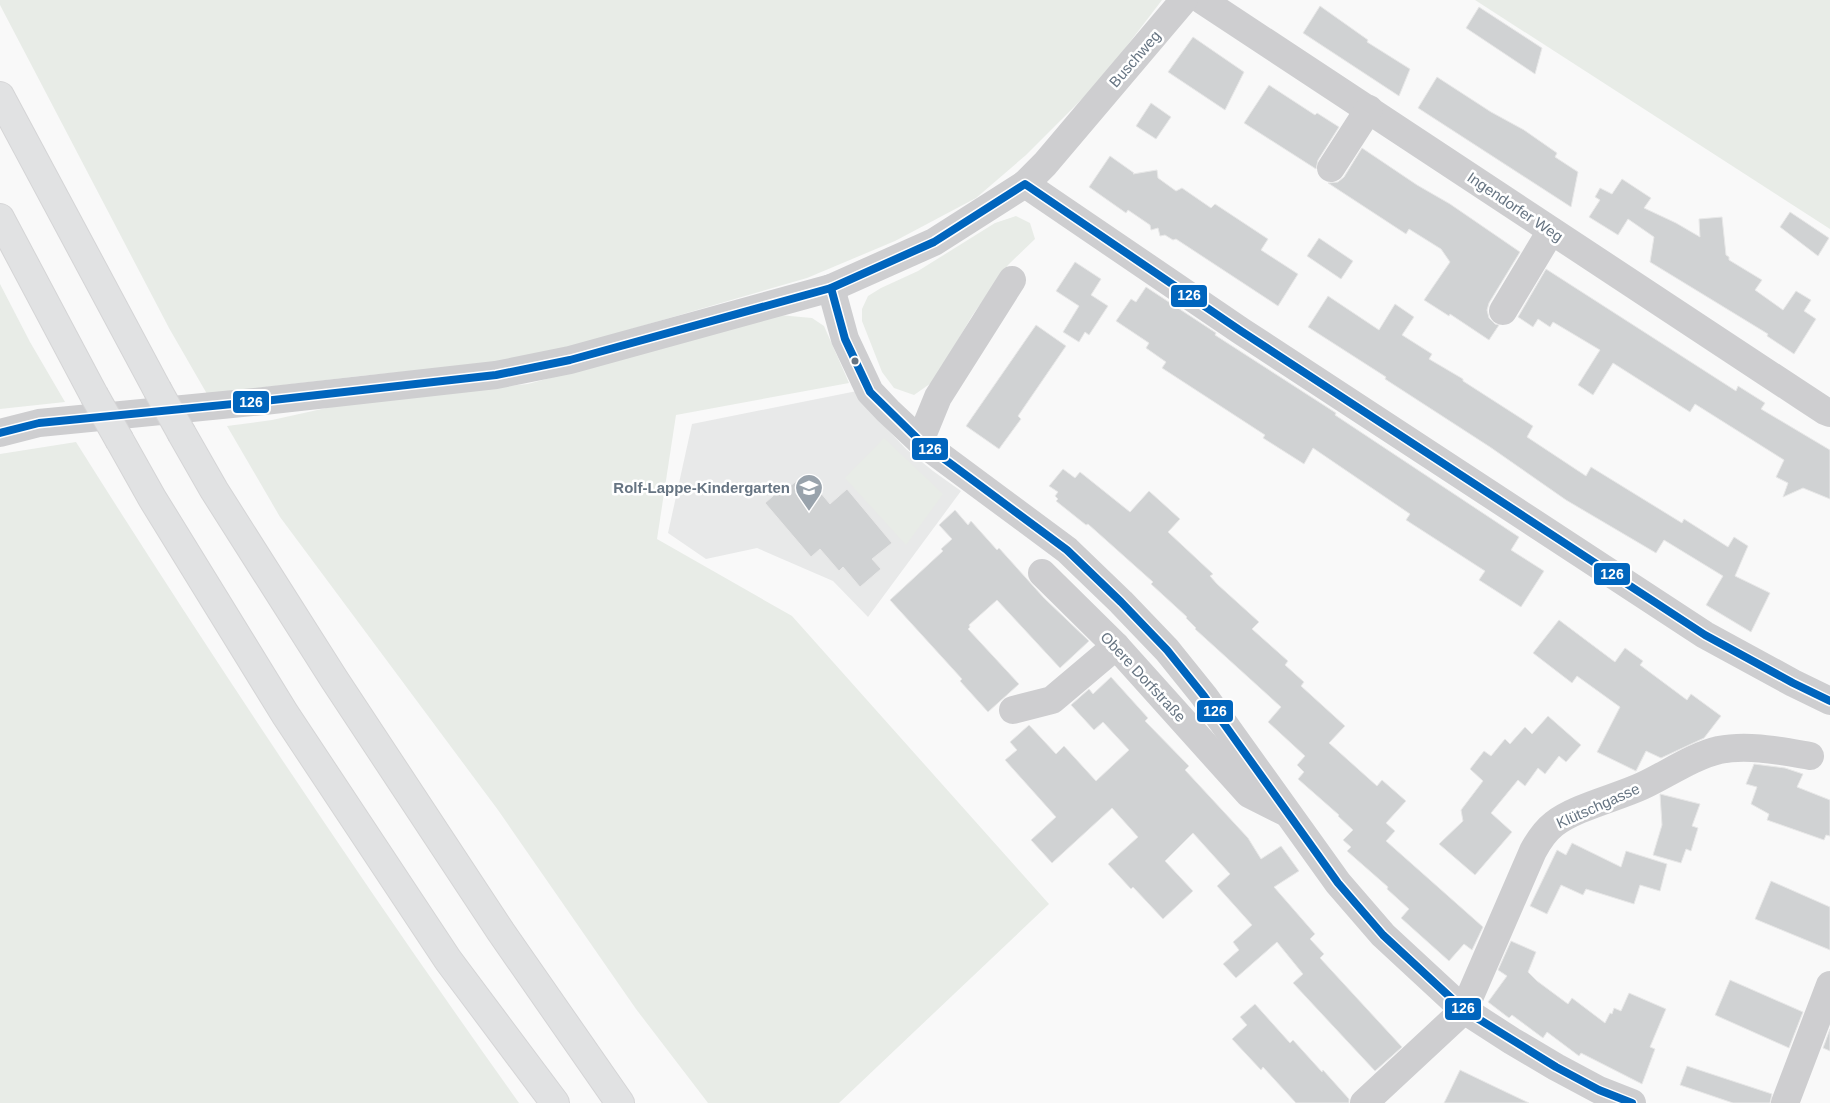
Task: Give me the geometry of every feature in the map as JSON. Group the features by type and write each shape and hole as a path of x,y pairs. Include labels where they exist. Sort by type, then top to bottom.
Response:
{"highway":[{"path":"0,96 214,490 334,680 501,932 620,1103"},
{"path":"0,218 94,395 152,498 296,730 448,960 555,1103"}],"street":[{"name":"Buschweg","path":"0,433 39,423 264,401 496,375 570,360 831,288 934,242 1025,184 1045,164 1184,0"},
{"name":"Ingendorfer Weg","path":"1202,0 1830,413"},
{"path":"1331,168 1369,109"},
{"path":"1025,184 1241,331 1705,635 1792,683 1830,701"},
{"path":"1503,311 1551,231"},
{"path":"920,441 938,397 1012,280"},
{"name":"Obere Dorfstraße","path":"831,288 845,339 870,392 920,441 1067,550 1167,650 1204,696 1338,883 1383,935 1464,1010 1556,1068 1599,1090 1632,1103"},
{"name":"Obere Dorfstraße","path":"1042,573 1116,646 1249,794 1291,815"},
{"path":"1013,710 1052,700 1116,646"},
{"name":"Klütschgasse","path":"1464,1010 1533,851 1543,834 1555,823 1718,750 1771,749 1810,756"},
{"path":"1785,1103 1830,985"},
{"path":"1364,1103 1464,1010"}],"shaded area":[{"path":"0,0 1162,0 1100,81 1026,155 976,198 895,241 807,278 525,360 360,376 207,394 169,328 0,5"},
{"path":"1475,0 1830,0 1830,229"},
{"path":"1016,216 1030,223 1035,239 1008,265 972,316 934,381 914,395 894,388 882,372 862,321 862,309 868,296 918,271 995,223"},
{"path":"0,284 30,342 65,402 0,409"},
{"path":"779,315 812,318 824,326 849,383 676,415 657,539 792,616 1049,904 839,1103 708,1103 636,1009 498,810 280,517 227,426 272,420 349,403 528,384"},
{"name":"Rolf-Lappe-Kindergarten","path":"857,391 885,427 906,449 961,491 868,617 833,581 757,548 706,559 668,533 692,424"},
{"path":"884,438 943,494 906,545 845,478"},
{"path":"76,442 293,776 519,1103 0,1103 0,454"}],"building":[{"path":"1320,6 1368,40 1367,42 1410,69 1399,96 1303,33"},
{"path":"1479,7 1542,48 1535,74 1466,28"},
{"path":"1193,37 1244,72 1225,110 1168,72"},
{"path":"1437,77 1491,112 1524,130 1557,153 1555,157 1578,172 1571,207 1418,108"},
{"path":"1269,85 1315,115 1317,113 1339,127 1318,160 1316,169 1244,123"},
{"path":"1151,103 1171,117 1156,139 1136,126"},
{"path":"1362,148 1417,185 1450,204 1520,252 1489,303 1487,310 1489,318 1499,325 1489,340 1450,314 1449,316 1424,300 1450,262 1441,249 1409,229 1406,234 1328,183 1338,182 1344,177"},
{"path":"1110,156 1133,174 1157,170 1158,178 1176,191 1182,188 1211,208 1215,204 1268,239 1261,250 1298,274 1278,306 1176,239 1173,240 1165,235 1160,236 1158,228 1151,230 1150,225 1128,210 1126,213 1089,187"},
{"path":"1622,179 1651,198 1644,208 1700,237 1699,219 1722,217 1726,255 1729,257 1729,260 1762,280 1755,290 1783,310 1796,291 1811,300 1804,311 1816,319 1794,354 1767,336 1768,334 1650,262 1654,237 1628,219 1618,235 1589,217 1600,200 1595,197 1600,188 1612,194"},
{"path":"1790,212 1829,238 1818,256 1780,227"},
{"path":"1319,238 1353,261 1341,279 1307,256"},
{"path":"1075,262 1101,279 1091,295 1108,306 1089,335 1085,332 1079,342 1063,332 1079,306 1056,291"},
{"path":"1546,269 1736,391 1738,386 1765,403 1761,409 1830,450 1830,499 1803,488 1783,497 1788,483 1776,477 1784,460 1695,404 1690,412 1613,363 1593,395 1578,385 1600,350 1553,322 1550,327 1538,319 1533,327 1518,317"},
{"path":"1146,287 1519,537 1511,550 1544,571 1521,607 1479,580 1485,571 1406,520 1410,514 1313,448 1304,464 1263,438 1265,435 1162,368 1166,362 1146,348 1149,343 1116,321 1131,299 1136,302"},
{"path":"1328,296 1379,330 1395,304 1414,317 1402,335 1432,354 1429,359 1463,379 1463,381 1533,426 1527,437 1586,476 1591,467 1682,523 1684,519 1728,547 1734,537 1748,546 1735,576 1770,593 1751,632 1706,605 1723,576 1664,540 1656,553 1566,500 1490,447 1385,379 1386,377 1308,327"},
{"path":"1036,325 1066,346 1018,416 1021,419 999,449 966,426"},
{"path":"1063,469 1075,478 1080,472 1130,512 1149,491 1180,519 1168,532 1213,574 1210,576 1217,584 1259,622 1252,629 1288,661 1285,665 1304,682 1301,686 1345,726 1329,743 1377,786 1382,780 1406,801 1386,823 1395,831 1386,841 1483,927 1472,950 1464,944 1449,961 1401,918 1409,909 1387,889 1388,887 1347,851 1351,847 1343,840 1353,830 1298,779 1304,772 1297,765 1305,756 1268,722 1281,707 1195,629 1187,617 1151,584 1153,582 1088,524 1086,525 1056,501 1058,499 1055,496 1058,492 1049,486"},
{"path":"805,474 830,504 847,489 892,543 872,559 881,569 860,587 843,567 839,571 820,549 811,557 765,503 782,488 784,491"},
{"path":"955,510 968,525 971,521 997,550 999,548 1044,598 1089,641 1060,668 997,600 969,625 968,629 1019,684 988,712 960,681 962,679 890,600 943,551 941,549 952,539 939,525"},
{"path":"1559,620 1615,662 1625,648 1643,661 1640,665 1687,700 1691,694 1721,716 1704,738 1661,758 1646,751 1636,771 1597,752 1620,707 1577,676 1572,683 1533,653"},
{"path":"1111,677 1148,718 1145,721 1189,766 1185,770 1248,838 1261,859 1281,846 1299,871 1274,887 1315,934 1310,939 1324,954 1320,958 1402,1047 1375,1071 1293,983 1303,974 1277,942 1236,978 1223,964 1239,950 1233,942 1252,925 1217,886 1230,874 1193,833 1165,861 1193,891 1163,919 1108,864 1138,837 1112,808 1052,863 1031,840 1056,817 1005,760 1017,750 1010,742 1029,725 1056,754 1064,746 1096,781 1129,750 1103,722 1094,730 1071,705 1089,689 1093,694"},
{"path":"1548,716 1581,745 1566,762 1559,756 1545,774 1538,768 1525,786 1518,780 1491,813 1512,832 1475,875 1439,844 1463,821 1461,810 1483,781 1470,769 1484,751 1491,756 1505,739 1510,744 1525,727 1532,734"},
{"path":"1754,764 1785,768 1803,774 1797,787 1830,800 1830,836 1826,835 1824,840 1767,820 1769,814 1751,804 1757,787 1746,784"},
{"path":"1660,794 1700,804 1692,826 1698,828 1691,851 1686,849 1681,863 1653,855 1662,825"},
{"path":"1572,843 1621,867 1626,851 1667,864 1660,891 1640,885 1634,904 1586,889 1583,895 1561,885 1547,914 1530,906 1557,850 1566,855"},
{"path":"1771,881 1830,907 1830,950 1755,919"},
{"path":"1511,941 1536,952 1528,972 1537,981 1568,1004 1572,998 1605,1023 1614,1008 1621,1011 1629,993 1666,1009 1650,1047 1655,1049 1642,1084 1581,1053 1579,1056 1547,1032 1543,1038 1512,1015 1509,1018 1488,1002 1507,976 1498,970"},
{"path":"1730,980 1803,1012 1789,1048 1715,1015"},
{"path":"1255,1004 1290,1043 1293,1040 1322,1072 1323,1070 1349,1099 1349,1103 1296,1103 1263,1067 1261,1070 1232,1039 1247,1025 1240,1017"},
{"path":"1830,1029 1830,1051 1823,1048"},
{"path":"1687,1066 1772,1094 1770,1103 1733,1103 1680,1085"},
{"path":"1460,1070 1487,1083 1529,1103 1444,1103"}],"transit line":[{"name":"126","path":"0,433 39,423 264,401 496,375 570,360 831,288 934,242 1025,184 1241,331 1705,635 1830,701"},
{"name":"126","path":"831,288 845,339 870,392 920,441 1067,550 1167,650 1204,696 1338,883 1383,935 1464,1010 1556,1067 1599,1090 1632,1103"}],"place":[{"name":"Rolf-Lappe-Kindergarten","path":"809,512"}]}
